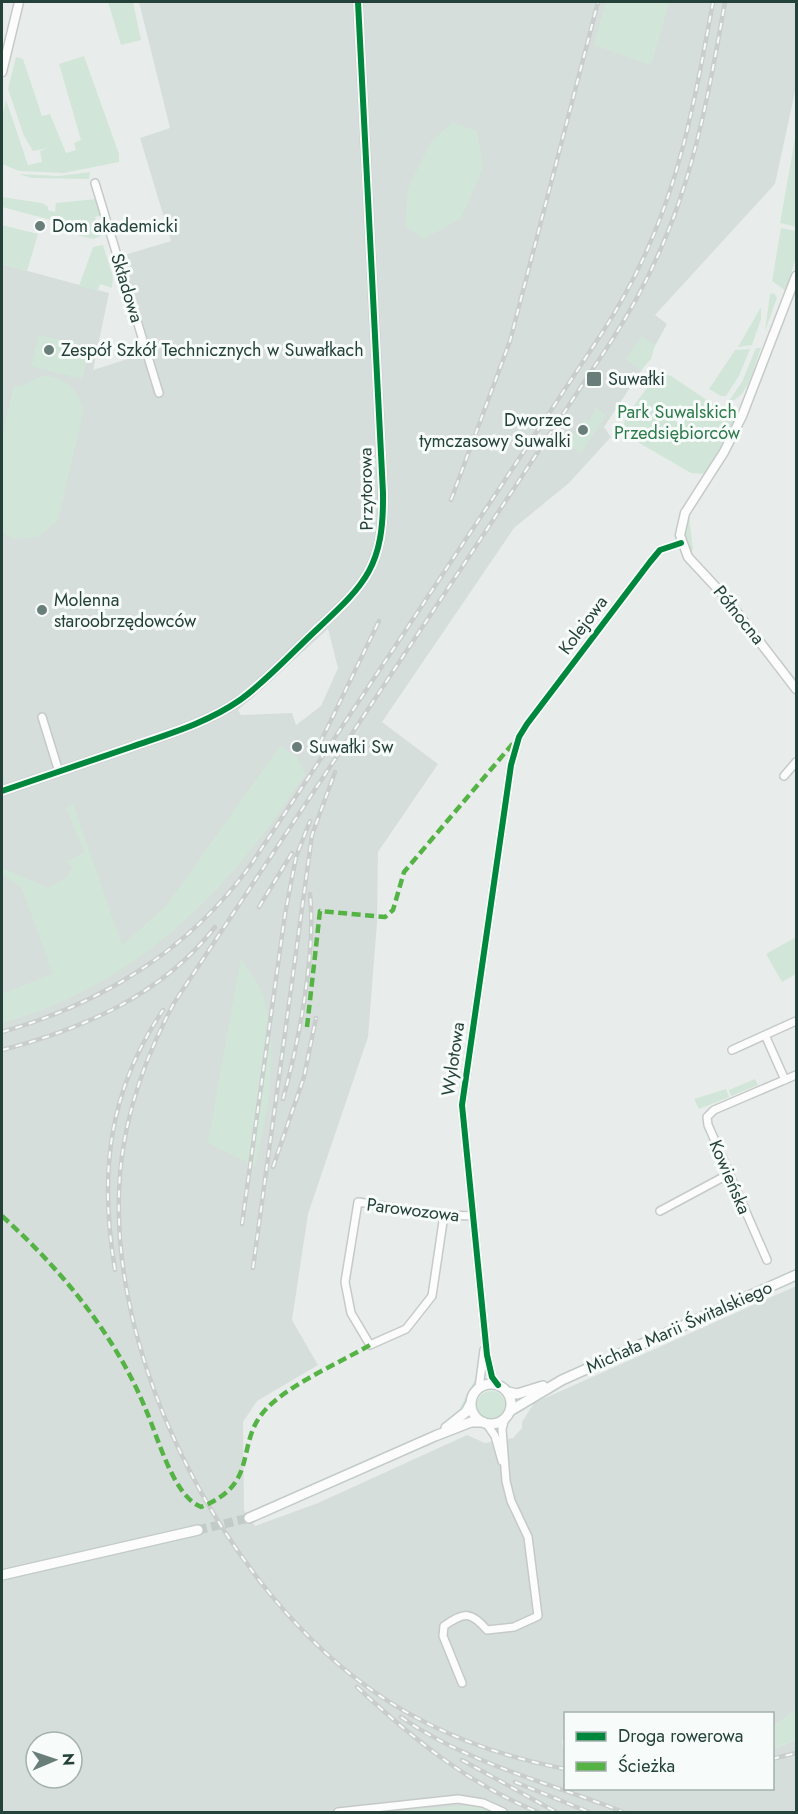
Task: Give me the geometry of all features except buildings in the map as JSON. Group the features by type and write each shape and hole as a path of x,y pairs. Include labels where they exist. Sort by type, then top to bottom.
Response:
{"main road":[{"name":"Michała Marii Świtalskiego","path":"508,1392 525,1392 562,1380 796,1275"},
{"name":"Michała Marii Świtalskiego","path":"507,1415 562,1380"},
{"path":"249,1518 471,1422 498,1423 507,1415 511,1401 508,1392 498,1385 488,1384 479,1388 466,1412 435,1436"},
{"path":"471,1403 475,1414 484,1422"},
{"path":"2,1575 198,1530"}],"street":[{"path":"2,72 19,2"},
{"name":"Przytorowa","path":"2,791 203,721 239,700 268,676 361,586 380,550 383,493 358,2"},
{"name":"Składowa","path":"95,183 159,393"},
{"path":"681,543 682,520 740,422 796,276"},
{"name":"Północna","path":"681,543 687,557 726,598 796,688"},
{"name":"Kolejowa","path":"519,737 655,555 667,547 681,543"},
{"path":"42,717 59,772"},
{"name":"Wylotowa","path":"498,1385 492,1377 485,1339 462,1105 511,765 519,737"},
{"path":"784,776 796,762"},
{"path":"732,1050 796,1021"},
{"path":"765,1035 784,1080"},
{"name":"Kowieńska","path":"767,1260 708,1125 707,1117 714,1110 796,1075"},
{"path":"660,1210 729,1174"},
{"name":"Parowozowa","path":"444,1215 432,1296 406,1329 370,1346 351,1313 345,1282 358,1202 444,1215 473,1216"},
{"name":"Wylotowa","path":"479,1388 485,1339"},
{"path":"505,1472 502,1429 507,1415"},
{"path":"462,1683 443,1636 444,1626 453,1620 469,1615 475,1616 487,1630 496,1631 538,1616 528,1537 511,1501 495,1436 484,1422"},
{"path":"338,1812 458,1799 483,1803 503,1812"}],"shaded area":[{"path":"139,2 796,2 796,87 775,184 655,315 667,324 643,368 604,427 611,437 569,483 514,528 382,722 438,764 378,852 377,923 368,1037 308,1214 292,1320 318,1365 257,1401 243,1422 244,1510 255,1526 318,1503 467,1435 485,1443 513,1438 522,1428 522,1422 534,1403 796,1286 796,1710 774,1726 774,1712 564,1712 564,1739 562,1740 564,1790 774,1790 774,1749 796,1740 796,1812 2,1812 2,264 109,293 93,370 150,352 121,256 171,241 140,138 170,128","holes":["328,629 338,668 321,706 296,725 292,713 241,715 238,710"]}],"green space":[{"path":"108,2 133,2 141,40 121,45"},
{"path":"606,2 669,2 651,65 594,45"},
{"path":"84,56 119,154 119,162 64,173 19,171 2,164 2,117 6,100 28,165 42,162 40,151 48,148 33,151 24,136 8,89 16,57 23,59 42,116 50,114 66,153 76,150 74,143 81,140 59,64"},
{"path":"452,123 477,131 483,168 461,218 424,239 405,226 408,188 431,142"},
{"path":"796,133 796,227 780,223"},
{"path":"90,172 89,179 32,178 18,174 59,176"},
{"path":"2,197 42,203 48,207 48,210 55,212 56,203 96,199 101,215 95,217 101,236 93,239 77,235 78,227 2,207"},
{"path":"2,225 38,234 27,271 2,264"},
{"path":"781,228 796,231 796,257 786,291 772,281"},
{"path":"103,245 113,277 112,288 100,284 98,291 79,286 93,247"},
{"path":"774,293 777,298 765,331 770,294"},
{"path":"761,307 761,319 752,345 738,347"},
{"path":"39,335 90,347 82,379 31,366"},
{"path":"642,336 655,345 651,359 641,370 626,359"},
{"path":"756,348 761,348 746,388 735,400 728,402 742,382"},
{"path":"750,349 739,376 726,396 721,396 709,389 735,350"},
{"name":"Park Suwalskich Przedsiębiorców","path":"662,374 671,376 732,417 734,422 731,430 704,474 691,473 627,436 624,432 624,422 633,407 652,382"},
{"path":"47,376 61,380 72,388 79,399 83,413 58,520 38,537 15,539 2,533 2,436 14,386"},
{"path":"593,406 606,415 581,453 568,445 584,420 588,422 595,411"},
{"path":"689,515 693,550 690,552 685,535"},
{"path":"280,746 297,757 305,774 245,856 212,894 176,928 138,958 96,984 51,1006 2,1023 2,994 53,974 22,888 2,874 2,868 48,888 67,877 72,867 67,861 85,853 66,808 73,804 122,946 167,905"},
{"path":"796,937 796,974 782,982 766,954"},
{"path":"241,958 263,997 271,1044 270,1085 255,1166 208,1143"},
{"path":"755,1079 758,1085 731,1096 729,1090"},
{"path":"726,1089 729,1097 699,1109 694,1099"},
{"path":"479,1376 462,1410 460,1408"},
{"path":"491,1391 501,1395 505,1405 501,1415 491,1419 481,1415 477,1405 481,1395"},
{"path":"796,1710 796,1740 774,1749 774,1726"},
{"path":"477,1805 494,1812 379,1812"}],"tunnel":[{"path":"198,1530 249,1518"}],"railway":[{"path":"451,500 510,341 598,2"},
{"path":"2,1032 74,1006 140,970 171,948 199,923 226,896 250,866 602,333 626,292 646,252 676,173 696,91 713,2"},
{"path":"564,1769 510,1756 457,1737 381,1697 308,1636 262,1584 221,1525 185,1462 156,1395 135,1326 122,1258 119,1192 121,1167 124,1142 136,1094 153,1048 174,1003 610,343 635,301 656,260 687,178 708,94 725,2"},
{"path":"320,743 379,621"},
{"path":"253,1268 312,835 335,772"},
{"path":"242,1224 285,914 296,857 310,821"},
{"path":"259,907 292,853"},
{"path":"283,1099 305,997 311,942 310,894"},
{"path":"2,1050 62,1031 119,1006 171,972 215,927"},
{"path":"115,1270 108,1200 112,1135 119,1103 130,1072 144,1041 163,1010"},
{"path":"273,1167 304,1077 316,1018"},
{"path":"357,1687 398,1724 442,1758 488,1788 538,1812"},
{"path":"401,1717 453,1747 481,1760 623,1812"},
{"path":"774,1758 796,1753"},
{"path":"462,1760 556,1812"},
{"path":"515,1782 589,1812"}],"marked path":[{"path":"307,1027 320,911 385,917 393,910 404,872 515,741"},
{"path":"2,1216 66,1281 103,1330 134,1383 174,1479 191,1501 201,1507 220,1497 232,1486 240,1474 257,1421 267,1408 302,1382 370,1345"}],"cycle path":[{"path":"2,791 201,722 240,700 345,603 367,574 375,559 380,541 383,493 358,2"},
{"path":"498,1385 492,1377 487,1355 462,1105 511,765 519,737 527,724 650,562 660,550 681,543"}],"place":[{"name":"Dom akademicki","path":"40,226"},
{"name":"Zespół Szkół Technicznych w Suwałkach","path":"49,350"},
{"name":"Suwałki","path":"594,379"},
{"name":"Dworzec tymczasowy Suwalki","path":"583,430"},
{"name":"Molenna staroobrzędowców","path":"42,610"},
{"name":"Suwałki Sw","path":"297,747"}]}
